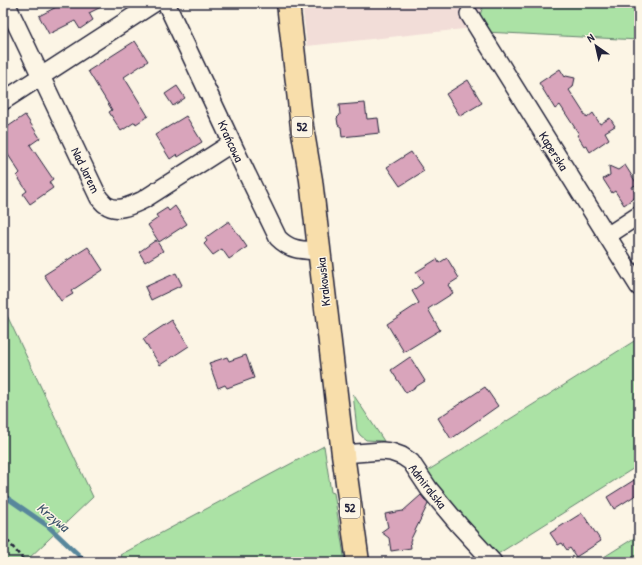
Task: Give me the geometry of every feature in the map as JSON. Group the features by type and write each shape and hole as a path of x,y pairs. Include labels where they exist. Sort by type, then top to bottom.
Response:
{"main road":[{"name":"Krakowska","path":"288,3 302,127 311,180 343,454 358,562"}],"street":[{"name":"Nad Jarem","path":"6,3 99,198 106,206 116,208 128,207 143,200 232,143"},
{"path":"3,101 154,3"},
{"name":"Krańcowa","path":"166,3 278,238 285,245 293,248 319,251"},
{"name":"Kaperska","path":"469,14 639,287"},
{"path":"607,236 639,215"},
{"name":"Admiralska","path":"343,454 382,451 392,452 411,462 430,489 459,525 493,562"}],"path":[{"path":"3,535 25,562"}],"shaded area":[{"path":"302,3 484,3 478,21 473,28 307,46"}],"green space":[{"path":"484,3 639,3 639,40 485,32 478,21"},
{"path":"3,307 93,497 25,562 3,562"},
{"path":"639,338 639,465 493,557 424,473"},
{"path":"353,394 384,441 366,440 360,435 357,430"},
{"path":"324,446 331,492 334,493 345,562 127,562 120,555"},
{"path":"639,535 639,562 596,562"}],"building":[{"path":"64,3 109,3 89,13 93,20 80,29 75,21 49,34 39,16"},
{"path":"135,41 148,61 124,77 148,116 121,131 109,112 112,110 88,71"},
{"path":"560,69 565,77 575,78 573,87 569,90 587,118 593,113 600,124 610,118 615,126 605,132 609,139 590,152 586,145 584,146 577,135 579,134 560,105 555,109 539,83"},
{"path":"468,80 482,103 460,116 446,94"},
{"path":"177,86 185,98 173,106 165,94"},
{"path":"365,103 367,119 378,118 380,133 342,137 341,127 338,125 337,118 340,115 339,105"},
{"path":"25,115 40,138 30,145 53,179 49,182 53,188 30,204 23,194 27,191 17,176 20,173 3,147 3,130"},
{"path":"186,116 202,142 178,157 177,154 170,159 155,135"},
{"path":"411,152 424,171 400,186 387,167"},
{"path":"625,165 637,184 632,187 637,196 624,205 615,191 612,193 603,179 610,175 609,166 618,170"},
{"path":"175,206 187,224 159,242 148,225 158,218 156,215 167,208 169,211"},
{"path":"229,221 247,247 229,259 222,249 213,255 204,244 207,241 205,238"},
{"path":"156,240 163,251 145,262 139,252"},
{"path":"88,247 103,270 71,291 73,294 61,301 44,275"},
{"path":"447,258 459,278 448,285 453,293 428,309 440,330 404,352 387,324 419,303 412,291 423,283 416,272 437,259 439,263"},
{"path":"176,273 182,285 151,300 145,287"},
{"path":"172,320 189,346 160,365 143,339"},
{"path":"246,355 254,378 227,388 225,385 218,388 209,363 227,357 229,361"},
{"path":"410,357 425,381 406,393 391,370"},
{"path":"485,387 498,406 451,439 438,418"},
{"path":"639,477 639,493 614,509 607,497"},
{"path":"421,495 428,504 410,541 411,548 391,551 389,538 381,532 388,527 385,514 403,511"},
{"path":"582,513 601,541 576,557 570,548 567,550 562,543 558,545 550,533"}],"waterway":[{"name":"Krzywa","path":"3,495 48,526 86,562"}]}
